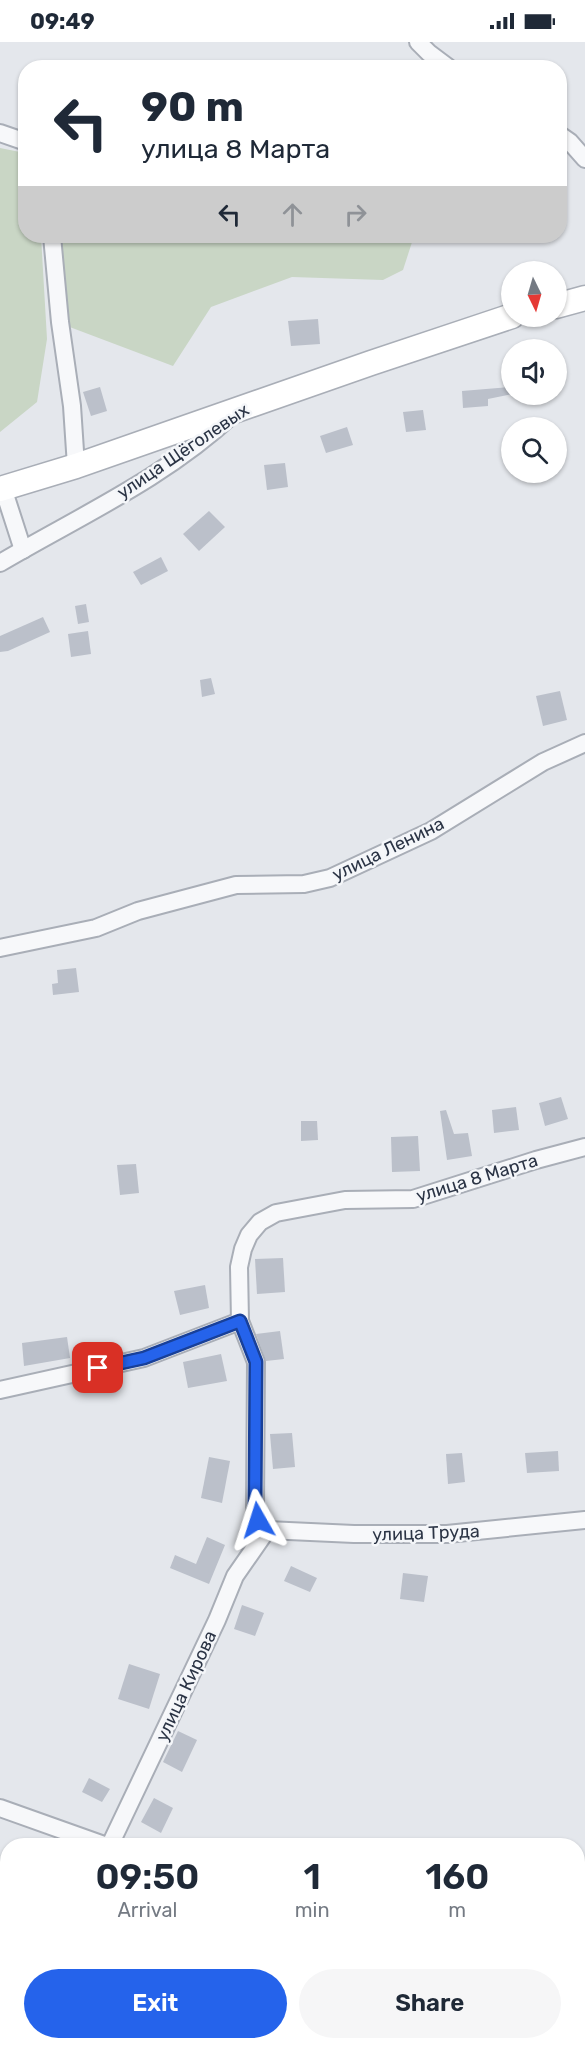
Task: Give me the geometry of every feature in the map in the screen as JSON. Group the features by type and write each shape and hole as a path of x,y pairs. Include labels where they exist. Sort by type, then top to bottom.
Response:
{"main road":[{"path":"567,303 585,298"},
{"name":"улица Щёголевых","path":"240,409 501,320"},
{"path":"1,488 76,466 240,409"}],"street":[{"path":"418,42 438,60"},
{"path":"0,133 18,139"},
{"path":"567,140 585,159"},
{"path":"53,243 60,322 72,406 76,466"},
{"name":"улица Щёголевых","path":"0,563 151,477 212,435 240,409"},
{"path":"1,488 23,550"},
{"name":"улица Ленина","path":"0,948 96,928 138,911 236,885 304,884 330,878 431,831 543,762 585,743"},
{"name":"улица 8 Марта","path":"267,1530 258,1520 255,1507 256,1362 240,1321 239,1267 249,1235 260,1222 276,1213 345,1200 413,1199 585,1147"},
{"path":"0,1390 144,1358 240,1321"},
{"name":"улица Труда","path":"267,1530 354,1534 447,1534 585,1520"},
{"name":"улица Кирова","path":"113,1838 217,1620 235,1576 267,1530"},
{"path":"0,1808 84,1838"}],"green space":[{"path":"0,148 18,152 18,243 41,243 47,339 37,402 0,432"},
{"path":"60,243 412,243 403,270 383,280 292,277 211,307 173,366 67,326"}],"building":[{"path":"318,319 320,344 291,346 288,321"},
{"path":"100,387 107,411 91,416 83,392"},
{"path":"501,388 501,396 488,399 488,406 463,408 462,391"},
{"path":"423,410 426,430 406,432 403,412"},
{"path":"347,427 353,445 326,453 320,436"},
{"path":"285,463 288,487 267,490 264,465"},
{"path":"209,511 225,527 199,551 183,534"},
{"path":"161,557 168,571 141,585 133,572"},
{"path":"86,604 89,622 78,624 75,606"},
{"path":"43,617 50,632 8,651 0,652 0,636"},
{"path":"88,631 91,654 71,657 68,634"},
{"path":"211,678 215,694 202,697 200,680"},
{"path":"560,691 567,720 543,726 536,696"},
{"path":"76,968 79,992 53,995 52,984 58,983 57,970"},
{"path":"561,1097 568,1119 545,1126 539,1103"},
{"path":"516,1107 519,1130 494,1133 492,1110"},
{"path":"446,1110 454,1134 468,1133 472,1156 447,1160 440,1111"},
{"path":"301,1121 317,1121 318,1140 301,1141"},
{"path":"418,1136 420,1171 392,1172 391,1137"},
{"path":"136,1164 139,1193 120,1195 117,1165"},
{"path":"283,1258 285,1292 257,1294 255,1259"},
{"path":"205,1285 209,1308 180,1315 174,1291"},
{"path":"280,1331 284,1359 266,1361 256,1334"},
{"path":"67,1337 70,1358 24,1366 22,1343"},
{"path":"221,1354 227,1381 188,1388 183,1362"},
{"path":"292,1433 295,1467 273,1469 270,1434"},
{"path":"558,1451 559,1471 527,1473 525,1453"},
{"path":"462,1453 465,1482 448,1484 446,1454"},
{"path":"209,1457 230,1461 222,1503 201,1498"},
{"path":"207,1537 225,1545 209,1584 170,1568 175,1555 196,1564"},
{"path":"291,1566 317,1578 310,1592 284,1581"},
{"path":"403,1573 428,1576 424,1602 400,1599"},
{"path":"242,1605 264,1613 255,1636 234,1629"},
{"path":"129,1664 160,1674 149,1709 118,1699"},
{"path":"178,1731 197,1740 182,1772 163,1762"},
{"path":"89,1778 110,1789 102,1802 82,1792"},
{"path":"154,1798 173,1808 161,1833 141,1822"}],"route":[{"path":"98,1368 144,1358 240,1321 256,1362 255,1507 258,1520"}]}
